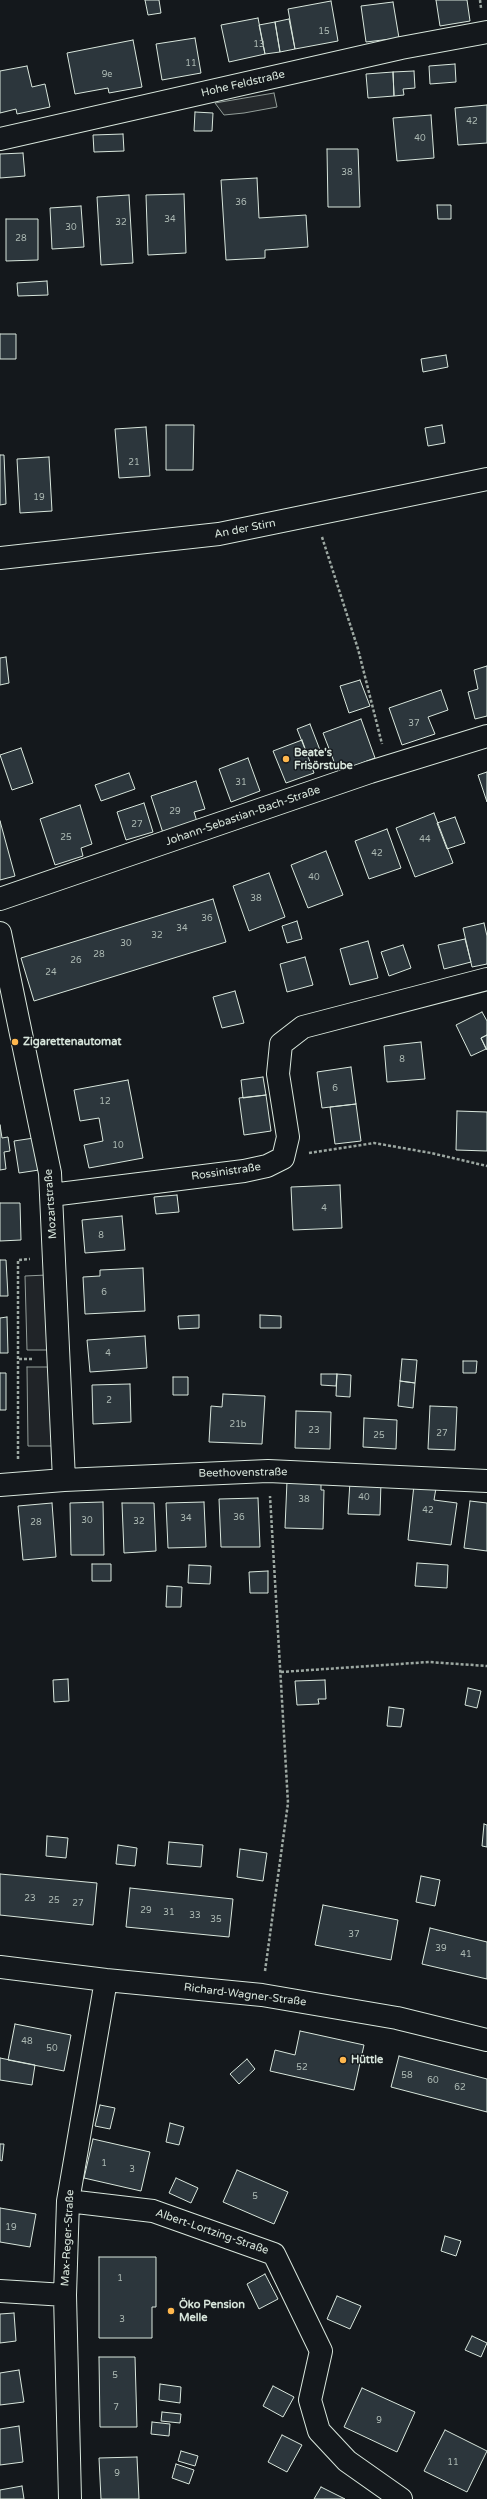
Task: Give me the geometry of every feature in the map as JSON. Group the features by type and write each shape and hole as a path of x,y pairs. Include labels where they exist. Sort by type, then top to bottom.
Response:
{"street":[{"name":"Hohe Feldstraße","path":"0,139 401,48 487,32"},
{"name":"An der Stirn","path":"0,558 218,534 487,479"},
{"name":"Johann-Sebastian-Bach-Straße","path":"0,899 370,772 487,736"},
{"name":"Mozartstraße","path":"0,933 50,1173 64,1480"},
{"path":"283,1158 288,1137 278,1074 281,1044 303,1027 487,979"},
{"name":"Rossinistraße","path":"51,1195 244,1171 267,1166 283,1158"},
{"name":"Beethovenstraße","path":"9,1484 64,1480 268,1471 487,1481"},
{"name":"Richard-Wagner-Straße","path":"0,1967 106,1980 262,1995 397,2018 487,2040"},
{"name":"Max-Reger-Straße","path":"70,2499 65,2295 68,2201 106,1980"},
{"name":"Albert-Lortzing-Straße","path":"68,2201 153,2211 274,2254 321,2351 310,2400 319,2431 347,2461 401,2499"},
{"path":"0,2291 65,2295"}],"path":[{"path":"321,536 358,649 382,746"},
{"path":"283,1158 374,1143 431,1153 487,1166"},
{"path":"9,1484 18,1260 54,1259"},
{"path":"262,1995 288,1803 268,1471"},
{"path":"281,1672 429,1662 487,1666"}],"shaded area":[{"path":"274,93 277,107 244,113 224,115 215,103"},
{"path":"47,1275 50,1350 27,1350 25,1276"},
{"path":"27,1367 51,1367 52,1446 28,1446"}],"building":[{"path":"145,0 159,0 161,13 148,15"},
{"path":"436,0 467,0 470,21 440,26"},
{"path":"331,1 338,41 295,49 288,9"},
{"path":"393,2 399,38 366,42 361,6"},
{"path":"258,18 265,54 229,62 221,25"},
{"path":"289,19 295,49 280,52 275,22"},
{"path":"275,22 280,52 265,54 259,25"},
{"path":"195,38 201,73 162,80 156,44"},
{"path":"133,40 142,87 109,93 108,88 75,94 67,53"},
{"path":"455,64 456,82 430,84 429,66"},
{"path":"27,66 32,87 45,84 50,107 17,114 16,109 0,113 0,71"},
{"path":"414,71 415,88 403,89 404,95 394,96 393,72"},
{"path":"393,72 394,96 368,98 366,74"},
{"path":"487,105 487,143 458,145 455,108"},
{"path":"195,112 213,113 212,131 194,131"},
{"path":"431,115 434,158 397,161 393,118"},
{"path":"123,134 124,151 94,152 93,135"},
{"path":"327,149 358,149 360,207 328,207"},
{"path":"23,153 25,176 0,178 0,154"},
{"path":"257,178 259,218 306,215 308,247 265,250 265,258 226,260 221,180"},
{"path":"184,194 186,253 148,255 146,195"},
{"path":"129,195 133,263 101,265 97,197"},
{"path":"437,205 451,205 451,219 438,219"},
{"path":"81,206 84,247 52,249 50,208"},
{"path":"6,219 38,219 38,260 6,261"},
{"path":"47,281 48,295 18,296 17,283"},
{"path":"0,334 16,334 16,359 0,359"},
{"path":"446,355 448,367 423,372 421,359"},
{"path":"166,425 194,425 193,470 166,470"},
{"path":"442,425 445,443 428,446 425,428"},
{"path":"146,427 150,476 119,478 115,429"},
{"path":"0,455 4,455 6,504 0,505"},
{"path":"49,457 52,511 20,513 17,459"},
{"path":"6,657 9,683 0,685 0,658"},
{"path":"487,666 487,716 475,719 468,692 478,689 474,670"},
{"path":"360,680 370,706 349,713 340,686"},
{"path":"441,690 448,710 428,717 435,734 402,745 389,708"},
{"path":"361,719 375,758 338,772 323,733"},
{"path":"310,724 320,750 307,754 297,729"},
{"path":"302,740 314,773 286,783 273,751"},
{"path":"21,748 33,783 12,790 0,755"},
{"path":"248,758 260,791 231,802 219,769"},
{"path":"487,772 487,802 478,775"},
{"path":"129,773 135,789 101,801 95,785"},
{"path":"196,781 205,809 194,812 198,825 164,836 151,796"},
{"path":"144,803 153,832 126,840 117,812"},
{"path":"80,805 92,844 81,848 83,856 55,865 40,819"},
{"path":"434,813 453,863 415,877 396,828"},
{"path":"455,817 465,843 447,849 437,823"},
{"path":"0,821 15,876 0,880"},
{"path":"387,829 401,868 369,879 355,841"},
{"path":"326,851 343,895 308,908 291,865"},
{"path":"269,873 285,917 249,931 233,886"},
{"path":"213,899 226,942 34,1001 21,958"},
{"path":"297,921 302,939 287,943 282,926"},
{"path":"484,923 487,936 487,964 472,967 463,928"},
{"path":"465,939 471,962 444,969 438,945"},
{"path":"368,941 378,978 350,985 340,949"},
{"path":"403,945 411,968 389,976 381,952"},
{"path":"305,957 313,985 287,992 280,964"},
{"path":"235,991 244,1023 222,1028 213,997"},
{"path":"482,1012 487,1021 487,1035 481,1038 486,1049 471,1056 456,1025"},
{"path":"487,1035 487,1050 481,1038"},
{"path":"421,1042 425,1079 387,1082 384,1046"},
{"path":"351,1067 356,1104 322,1108 317,1072"},
{"path":"263,1077 266,1095 243,1098 241,1080"},
{"path":"128,1080 143,1158 89,1168 84,1145 103,1141 99,1118 80,1121 74,1090"},
{"path":"266,1095 271,1131 244,1135 239,1098"},
{"path":"356,1104 361,1141 335,1144 330,1107"},
{"path":"457,1111 487,1112 487,1151 456,1150"},
{"path":"0,1125 2,1138 8,1137 10,1151 4,1152 6,1169 0,1170"},
{"path":"34,1138 39,1170 19,1173 14,1141"},
{"path":"340,1185 342,1228 293,1230 291,1187"},
{"path":"177,1195 179,1212 156,1214 154,1197"},
{"path":"0,1203 20,1203 21,1240 0,1241"},
{"path":"122,1216 125,1250 85,1253 82,1220"},
{"path":"0,1260 6,1260 8,1296 0,1296"},
{"path":"143,1268 145,1311 85,1314 83,1277 100,1276 100,1270"},
{"path":"199,1315 199,1328 179,1329 178,1316"},
{"path":"260,1315 281,1316 281,1328 260,1328"},
{"path":"7,1317 8,1353 0,1353 0,1318"},
{"path":"145,1336 147,1368 90,1372 87,1340"},
{"path":"402,1359 417,1360 415,1383 400,1381"},
{"path":"463,1361 477,1361 476,1373 463,1373"},
{"path":"0,1373 6,1373 6,1410 0,1410"},
{"path":"321,1374 337,1374 336,1386 321,1385"},
{"path":"337,1374 351,1375 350,1397 336,1396"},
{"path":"173,1377 188,1377 188,1395 173,1395"},
{"path":"400,1381 415,1383 413,1408 398,1406"},
{"path":"130,1384 131,1422 93,1424 92,1385"},
{"path":"223,1394 265,1396 262,1444 209,1442 211,1406 222,1407"},
{"path":"430,1406 457,1407 455,1450 428,1449"},
{"path":"296,1411 331,1412 330,1449 295,1448"},
{"path":"364,1418 397,1420 396,1449 363,1447"},
{"path":"287,1481 321,1482 321,1490 324,1490 323,1529 285,1528"},
{"path":"350,1481 381,1482 380,1515 348,1514"},
{"path":"414,1485 436,1488 434,1500 457,1503 451,1545 408,1540"},
{"path":"258,1498 260,1547 221,1547 219,1499"},
{"path":"470,1501 487,1503 487,1551 464,1548"},
{"path":"103,1502 104,1555 71,1555 70,1503"},
{"path":"204,1502 206,1547 168,1548 166,1503"},
{"path":"52,1503 56,1557 23,1560 18,1506"},
{"path":"122,1503 154,1503 156,1551 124,1553"},
{"path":"417,1563 448,1565 447,1588 415,1586"},
{"path":"92,1564 111,1564 111,1581 92,1581"},
{"path":"189,1565 211,1566 210,1584 188,1583"},
{"path":"268,1571 268,1593 250,1593 249,1572"},
{"path":"167,1586 182,1587 181,1607 166,1607"},
{"path":"68,1679 69,1701 54,1702 53,1680"},
{"path":"325,1680 326,1699 318,1699 319,1704 297,1705 295,1681"},
{"path":"468,1688 481,1691 477,1708 465,1705"},
{"path":"389,1707 404,1709 401,1727 387,1726"},
{"path":"484,1824 487,1825 487,1847 482,1846"},
{"path":"47,1836 68,1838 66,1858 46,1856"},
{"path":"169,1842 203,1845 201,1867 167,1864"},
{"path":"118,1845 137,1848 135,1866 116,1864"},
{"path":"240,1849 267,1853 263,1881 237,1877"},
{"path":"0,1874 97,1883 93,1925 0,1915"},
{"path":"421,1876 440,1880 435,1906 416,1902"},
{"path":"130,1888 233,1899 229,1937 126,1927"},
{"path":"323,1905 398,1920 391,1960 315,1945"},
{"path":"430,1928 487,1942 487,1979 422,1964"},
{"path":"15,2024 71,2035 64,2071 8,2060"},
{"path":"300,2031 364,2045 354,2090 270,2071 275,2050 295,2055"},
{"path":"399,2056 487,2079 487,2112 391,2087"},
{"path":"0,2058 35,2065 32,2085 0,2080"},
{"path":"247,2059 255,2069 239,2084 230,2074"},
{"path":"100,2105 115,2108 110,2129 95,2126"},
{"path":"170,2123 184,2127 179,2145 166,2142"},
{"path":"93,2139 150,2152 141,2191 84,2178"},
{"path":"0,2144 4,2144 2,2161 0,2160"},
{"path":"237,2170 288,2192 274,2224 223,2202"},
{"path":"176,2178 198,2188 191,2203 169,2193"},
{"path":"0,2208 36,2214 30,2247 0,2242"},
{"path":"445,2236 461,2241 456,2256 441,2251"},
{"path":"99,2257 156,2257 156,2307 152,2307 152,2338 99,2338"},
{"path":"265,2274 278,2299 259,2309 247,2284"},
{"path":"337,2296 361,2306 350,2329 327,2319"},
{"path":"14,2313 16,2341 0,2343 0,2314"},
{"path":"472,2336 487,2343 481,2357 465,2350"},
{"path":"99,2357 135,2357 137,2427 100,2427"},
{"path":"19,2370 24,2402 0,2405 0,2373"},
{"path":"160,2384 181,2387 180,2403 159,2400"},
{"path":"273,2386 294,2397 283,2417 263,2406"},
{"path":"362,2388 415,2412 397,2452 344,2427"},
{"path":"162,2412 181,2414 180,2423 161,2421"},
{"path":"152,2422 170,2424 169,2436 151,2434"},
{"path":"19,2426 23,2462 0,2465 0,2429"},
{"path":"445,2430 487,2451 467,2492 424,2471"},
{"path":"282,2435 302,2445 287,2472 268,2462"},
{"path":"181,2451 198,2456 195,2466 178,2461"},
{"path":"137,2457 139,2499 101,2499 99,2458"},
{"path":"176,2464 194,2470 189,2484 172,2478"},
{"path":"22,2486 24,2499 0,2499 0,2490"},
{"path":"321,2487 345,2499 314,2499"}],"place":[{"name":"Beate's Frisörstube","path":"286,759"},
{"name":"Zigarettenautomat","path":"15,1042"},
{"name":"Hüttle","path":"343,2060"},
{"name":"Öko Pension Melle","path":"171,2311"}]}
